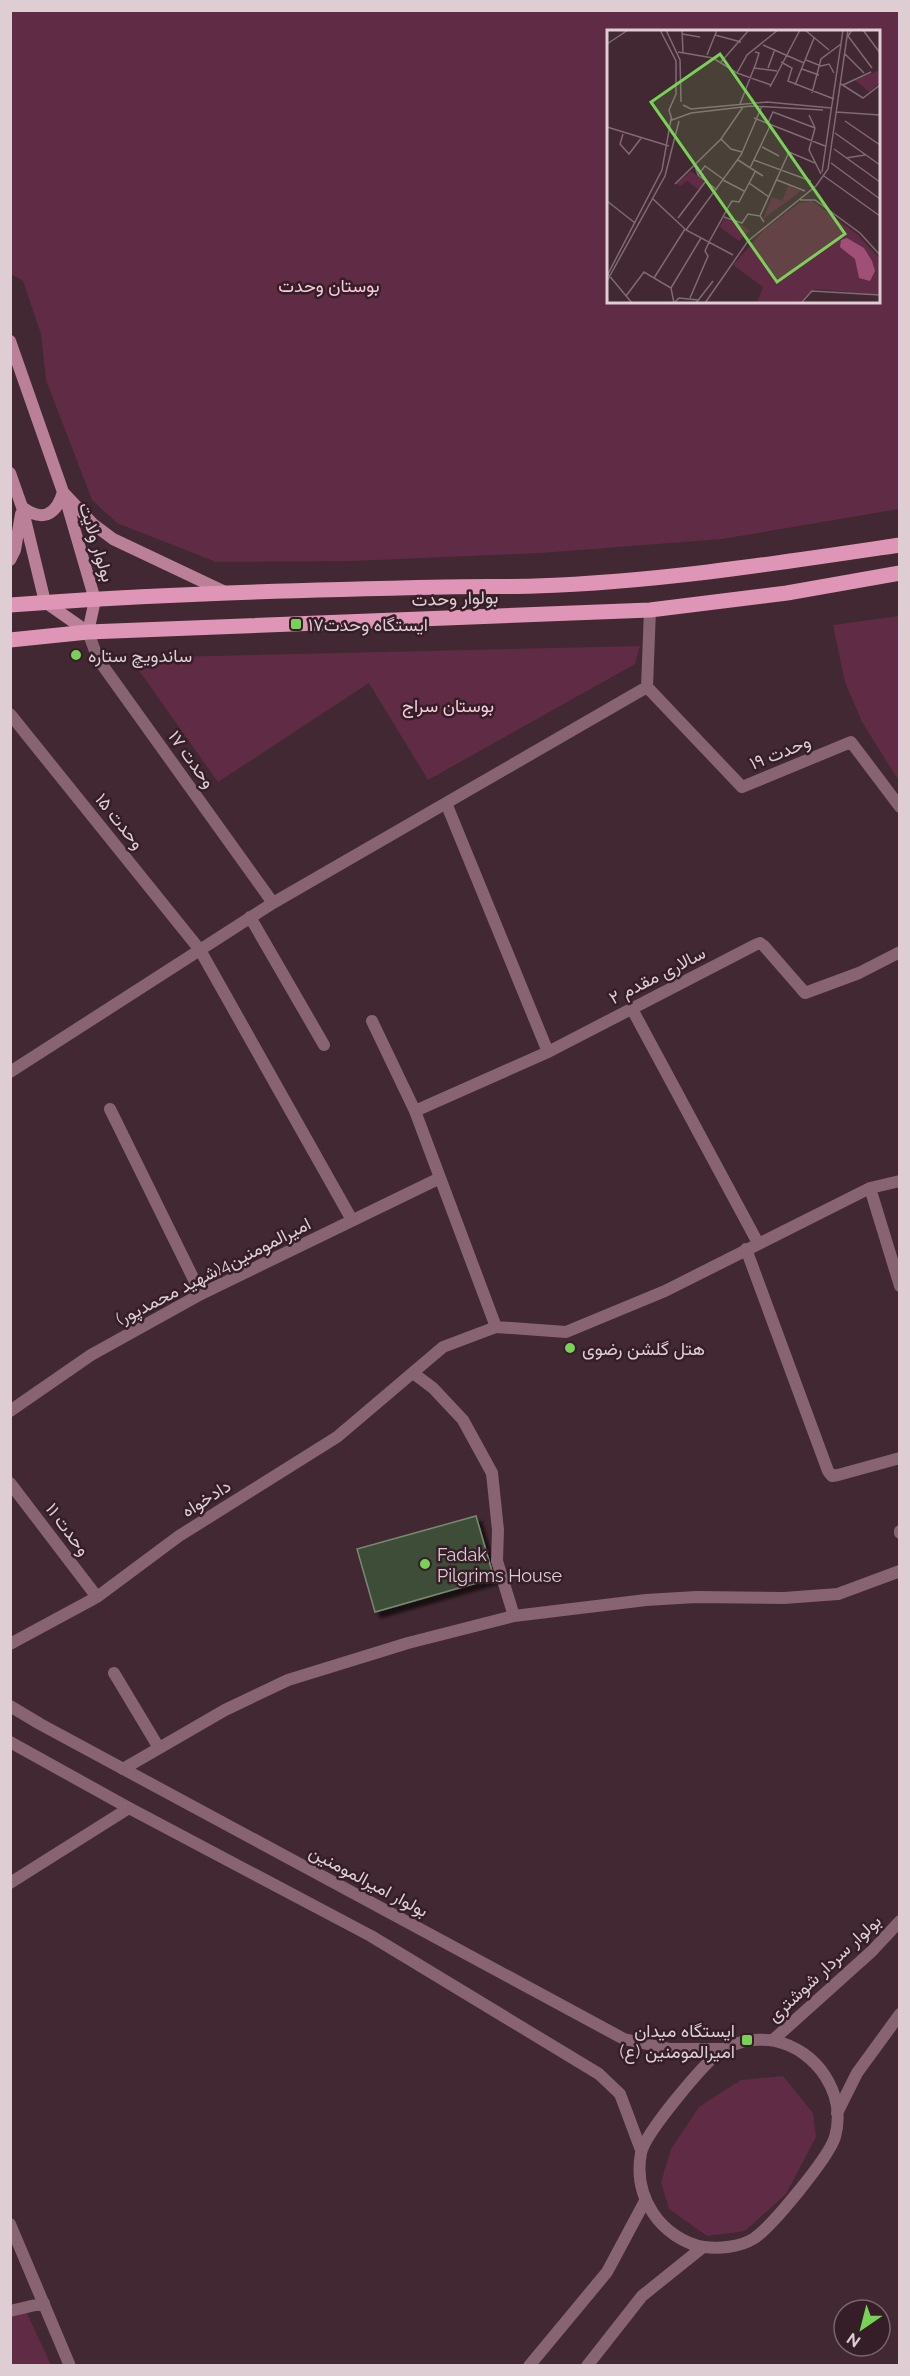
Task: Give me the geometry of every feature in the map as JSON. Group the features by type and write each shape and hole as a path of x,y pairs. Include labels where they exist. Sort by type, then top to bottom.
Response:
{"main road":[{"name":"بولوار ولایت","path":"10,341 63,492 95,600 88,632"},
{"path":"10,473 22,507 45,602 88,632"},
{"name":"بولوار ولایت","path":"63,492 93,524 113,539 229,594"},
{"path":"22,507 30,513 46,515 52,512 60,502 63,492"},
{"path":"10,560 15,550 22,507"},
{"name":"بولوار وحدت","path":"10,605 229,594 536,586 648,578 782,563 900,545"},
{"name":"بولوار وحدت","path":"10,640 88,632 650,610 787,593 900,573"}],"street":[{"path":"10,1072 273,903 647,687 650,610"},
{"name":"وحدت ۱۷","path":"88,632 99,659 273,903"},
{"name":"وحدت ۱۹","path":"647,687 742,787 851,742 900,807"},
{"name":"وحدت ۱۵","path":"10,714 201,950 352,1220"},
{"path":"446,803 548,1052"},
{"path":"250,918 324,1045"},
{"name":"سالاری مقدم ۲","path":"416,1111 548,1052 760,943 805,993 859,973 900,952"},
{"path":"632,1009 758,1243"},
{"path":"372,1021 416,1111 496,1328 566,1332 665,1291 870,1188 900,1181"},
{"path":"110,1109 201,1294"},
{"name":"امیرالمومنین4(شهید محمدپور)","path":"10,1411 91,1355 201,1294 440,1178"},
{"path":"870,1188 900,1286"},
{"path":"746,1249 828,1471 832,1476 838,1475 900,1458"},
{"name":"دادخواه","path":"10,1644 97,1597 179,1536 337,1437 443,1347 496,1328"},
{"path":"413,1373 433,1388 463,1420 492,1473 498,1530 497,1561 514,1616"},
{"name":"وحدت ۱۱","path":"10,1483 97,1597"},
{"path":"123,1769 225,1710 288,1680 408,1643 514,1616 656,1599 784,1598 838,1594 900,1571"},
{"path":"114,1673 159,1748"},
{"name":"بولوار امیرالمومنین","path":"10,1706 624,2039 670,2049 723,2049"},
{"path":"10,1742 129,1808 371,1936 599,2074 620,2094 641,2150 639,2176 645,2201 658,2222 679,2238 703,2247 729,2247 753,2239 797,2195 834,2138 837,2113 832,2087 818,2065 798,2049 774,2040 747,2040 723,2049 676,2098 641,2150"},
{"path":"10,1883 129,1808"},
{"name":"بولوار سردار شوشتری","path":"774,2040 872,1951 900,1922"},
{"path":"837,2113 857,2073 900,2014"},
{"path":"529,2366 608,2272 645,2201"},
{"path":"10,2224 70,2366"},
{"path":"588,2366 642,2296 703,2247"},
{"path":"10,2311 44,2303"}],"green space":[{"name":"بوستان وحدت","path":"11,10 899,11 899,509 722,539 541,553 352,561 216,562 117,523 92,500 46,380 41,334 23,281 11,274"},
{"path":"900,616 899,781 862,722 845,682 833,625"},
{"name":"بوستان سراج","path":"640,646 635,664 428,780 369,683 218,782 130,658"},
{"path":"783,2076 813,2113 816,2137 786,2194 745,2231 707,2236 669,2209 661,2182 671,2149 699,2107 717,2095 741,2080"},
{"path":"26,2311 51,2365 11,2365 10,2318"}],"building":[{"name":"Fadak Pilgrims House","path":"476,1516 494,1578 375,1612 357,1549"}],"place":[{"name":"ایستگاه وحدت۱۷","path":"296,624"},
{"name":"ساندویچ ستاره","path":"76,655"},
{"name":"هتل گلشن رضوی","path":"570,1348"},
{"name":"Fadak Pilgrims House","path":"425,1564"},
{"name":"ایستگاه میدان امیرالمومنین (ع)","path":"747,2040"}]}
